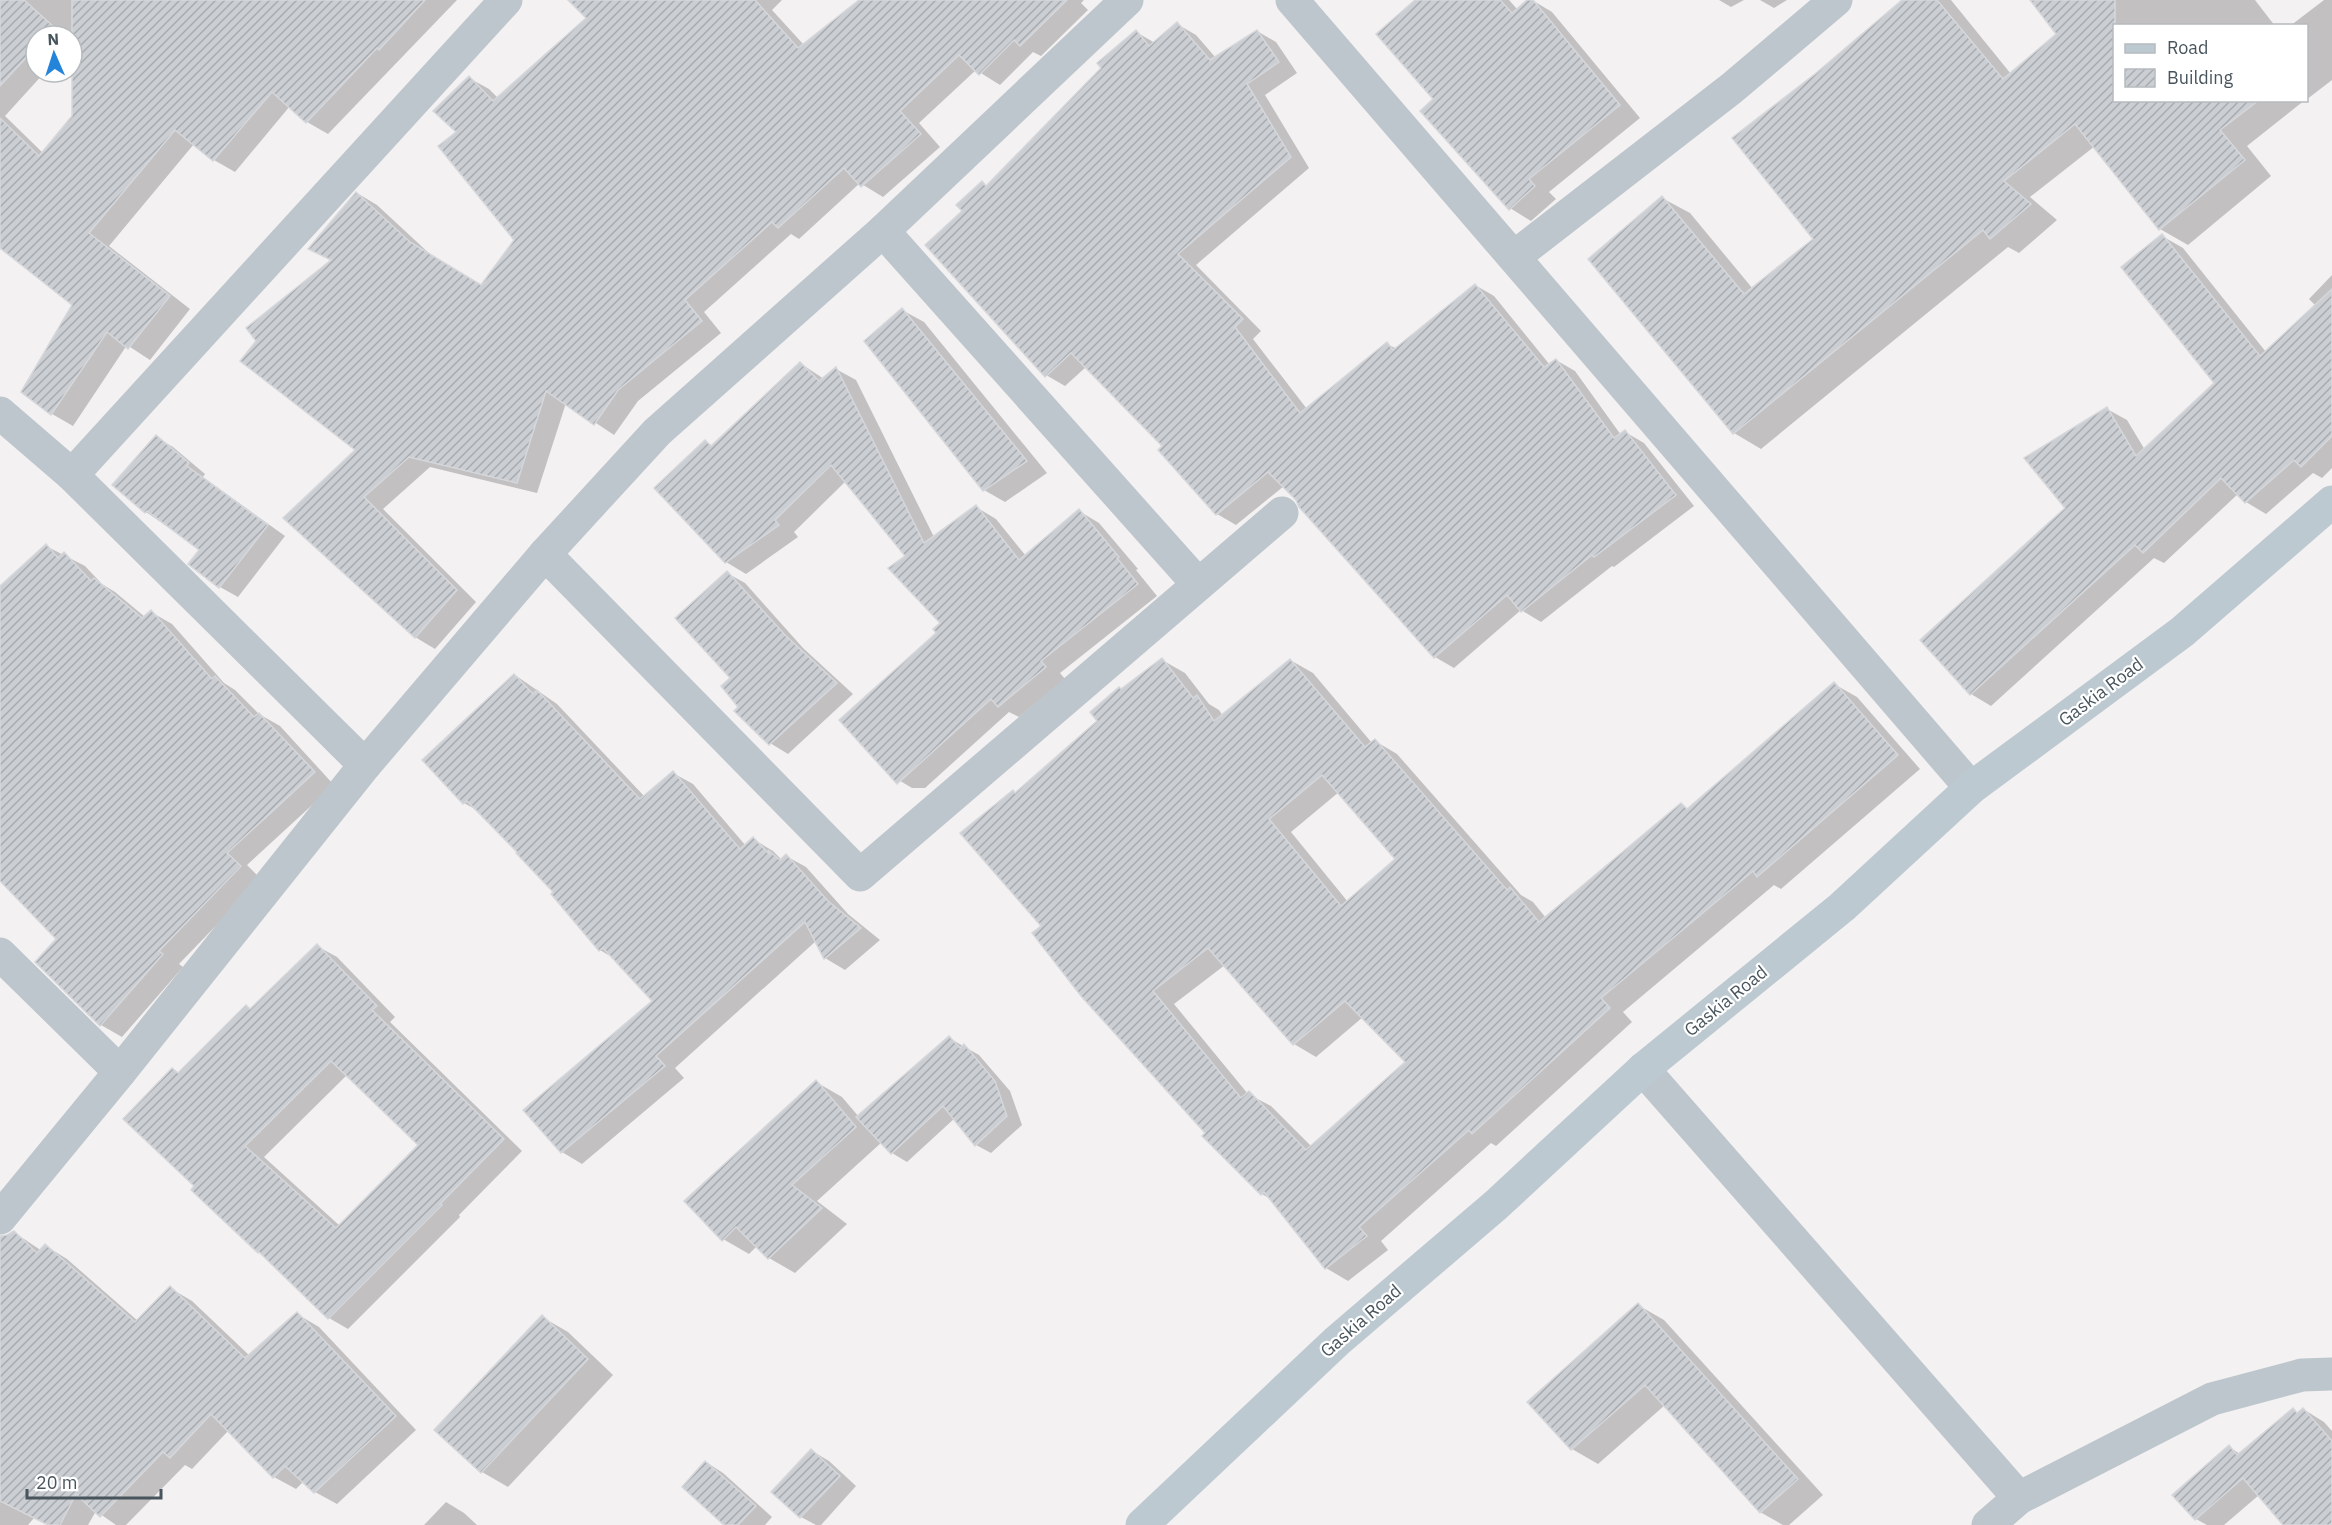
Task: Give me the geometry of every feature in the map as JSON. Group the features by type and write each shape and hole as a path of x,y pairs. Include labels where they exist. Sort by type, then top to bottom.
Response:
{"main road":[{"name":"Gaskia Road","path":"1142,1525 1336,1341 1496,1205 1643,1069 1842,907 1971,788 2182,632 2332,502"}],"street":[{"path":"72,475 506,0"},
{"path":"0,1218 120,1072 365,765 545,554 657,432 883,231 1127,0"},
{"path":"1293,0 1971,788"},
{"path":"1514,257 1732,88 1836,0"},
{"path":"883,231 1197,583"},
{"path":"0,413 72,475 365,765"},
{"path":"545,554 860,875 1197,583 1282,513"},
{"path":"0,954 120,1072"},
{"path":"1643,1069 2019,1498"},
{"path":"1988,1525 2019,1498 2212,1399 2302,1375 2332,1374"}],"building":[{"path":"0,0 24,0 51,24 24,24 24,60 0,86"},
{"path":"72,0 425,0 306,123 272,92 213,161 175,130 89,233 170,296 128,349 107,332 51,415 21,392 72,305 0,248 0,118 39,156 72,116 72,84 84,84 84,24 72,24"},
{"path":"568,0 755,0 798,48 859,0 1067,0 1020,46 1014,40 979,75 959,55 900,111 921,134 861,187 844,168 778,228 772,222 685,300 702,321 618,390 594,425 546,391 517,483 409,457 364,497 457,590 415,638 283,518 355,450 240,361 256,341 246,328 331,260 308,249 356,192 410,242 481,285 514,240 438,146 456,132 433,111 469,76 493,101 586,18"},
{"path":"1415,0 1500,0 1512,13 1527,0 1533,0 1620,105 1529,179 1535,186 1509,210 1420,111 1433,99 1376,34"},
{"path":"1902,0 1937,0 2003,79 2056,34 2030,0 2115,0 2113,102 2256,102 2220,130 2245,160 2159,230 2075,124 2004,181 2031,204 1990,239 1983,230 1733,434 1588,259 1662,196 1744,294 1813,239 1732,138 1815,74"},
{"path":"1177,22 1210,60 1257,30 1279,62 1247,84 1291,157 1178,254 1243,319 1235,327 1300,413 1387,342 1393,350 1475,284 1544,367 1556,359 1614,438 1625,430 1676,495 1594,557 1592,555 1521,612 1507,595 1434,658 1299,507 1296,500 1268,472 1216,515 1158,450 1162,446 1071,353 1045,377 925,245 962,211 956,205 982,181 986,186 1101,68 1097,63 1136,30 1149,46"},
{"path":"2162,234 2260,356 2332,289 2332,436 2301,467 2294,460 2245,503 2221,478 2143,553 2135,545 1970,695 1920,640 2065,508 2024,458 2107,407 2136,456 2214,383 2121,267"},
{"path":"902,308 1027,461 983,491 864,341"},
{"path":"800,362 819,381 836,367 924,543 976,505 1019,560 1079,509 1138,584 1041,661 1046,667 998,707 991,699 897,784 839,720 936,633 933,629 940,623 888,568 905,556 831,465 775,520 779,525 725,563 654,488 705,440 711,446"},
{"path":"156,435 189,463 187,466 268,525 219,588 188,564 199,550 147,511 145,513 112,485"},
{"path":"46,544 58,558 64,552 91,581 94,578 142,618 151,610 212,679 215,676 254,717 259,713 315,772 227,853 241,866 159,951 163,954 100,1026 35,962 56,939 0,881 0,586"},
{"path":"727,571 786,636 837,683 769,745 734,711 738,707 721,686 730,678 675,618"},
{"path":"1162,658 1193,698 1197,695 1214,721 1290,659 1365,747 1375,739 1507,890 1510,887 1539,922 1681,803 1687,809 1834,682 1898,755 1757,877 1753,871 1601,998 1610,1008 1472,1134 1469,1130 1359,1227 1367,1236 1325,1269 1264,1192 1261,1195 1202,1136 1205,1133 1081,996 1032,933 1041,926 960,833 1013,790 1015,793 1097,721 1090,712 1119,687 1121,689","holes":["1322,775 1395,859 1341,906 1269,819","1208,948 1293,1045 1345,1001 1405,1062 1306,1150 1249,1091 1241,1098 1153,991"]},
{"path":"514,674 533,694 537,690 640,799 673,771 740,849 753,837 770,855 768,850 780,860 786,854 828,901 861,928 824,959 805,922 656,1056 665,1066 561,1153 523,1110 652,1001 603,948 599,951 551,894 553,892 517,852 467,801 463,804 422,760"},
{"path":"317,944 377,1006 372,1010 504,1139 440,1204 442,1205 328,1319 191,1190 194,1186 123,1119 172,1068 178,1073 246,1005 250,1009","holes":["331,1061 418,1145 336,1228 245,1146"]},
{"path":"949,1036 960,1048 964,1044 995,1081 1007,1116 975,1146 943,1106 891,1154 856,1117"},
{"path":"816,1080 856,1127 792,1185 822,1208 768,1259 736,1227 722,1241 684,1201"},
{"path":"14,1231 37,1253 45,1244 135,1322 170,1286 245,1358 297,1312 396,1416 314,1493 285,1466 273,1478 211,1414 170,1458 163,1452 100,1517 76,1494 60,1525 48,1525 0,1501 0,1236"},
{"path":"1638,1303 1798,1479 1760,1513 1645,1385 1571,1450 1527,1402"},
{"path":"542,1315 588,1359 481,1473 434,1430"},
{"path":"2293,1408 2297,1413 2303,1408 2332,1441 2332,1525 2283,1525 2243,1478 2195,1520 2172,1495 2229,1445 2237,1455"},
{"path":"811,1449 840,1476 800,1518 771,1492"},
{"path":"705,1461 756,1506 738,1525 724,1525 682,1487"}]}
